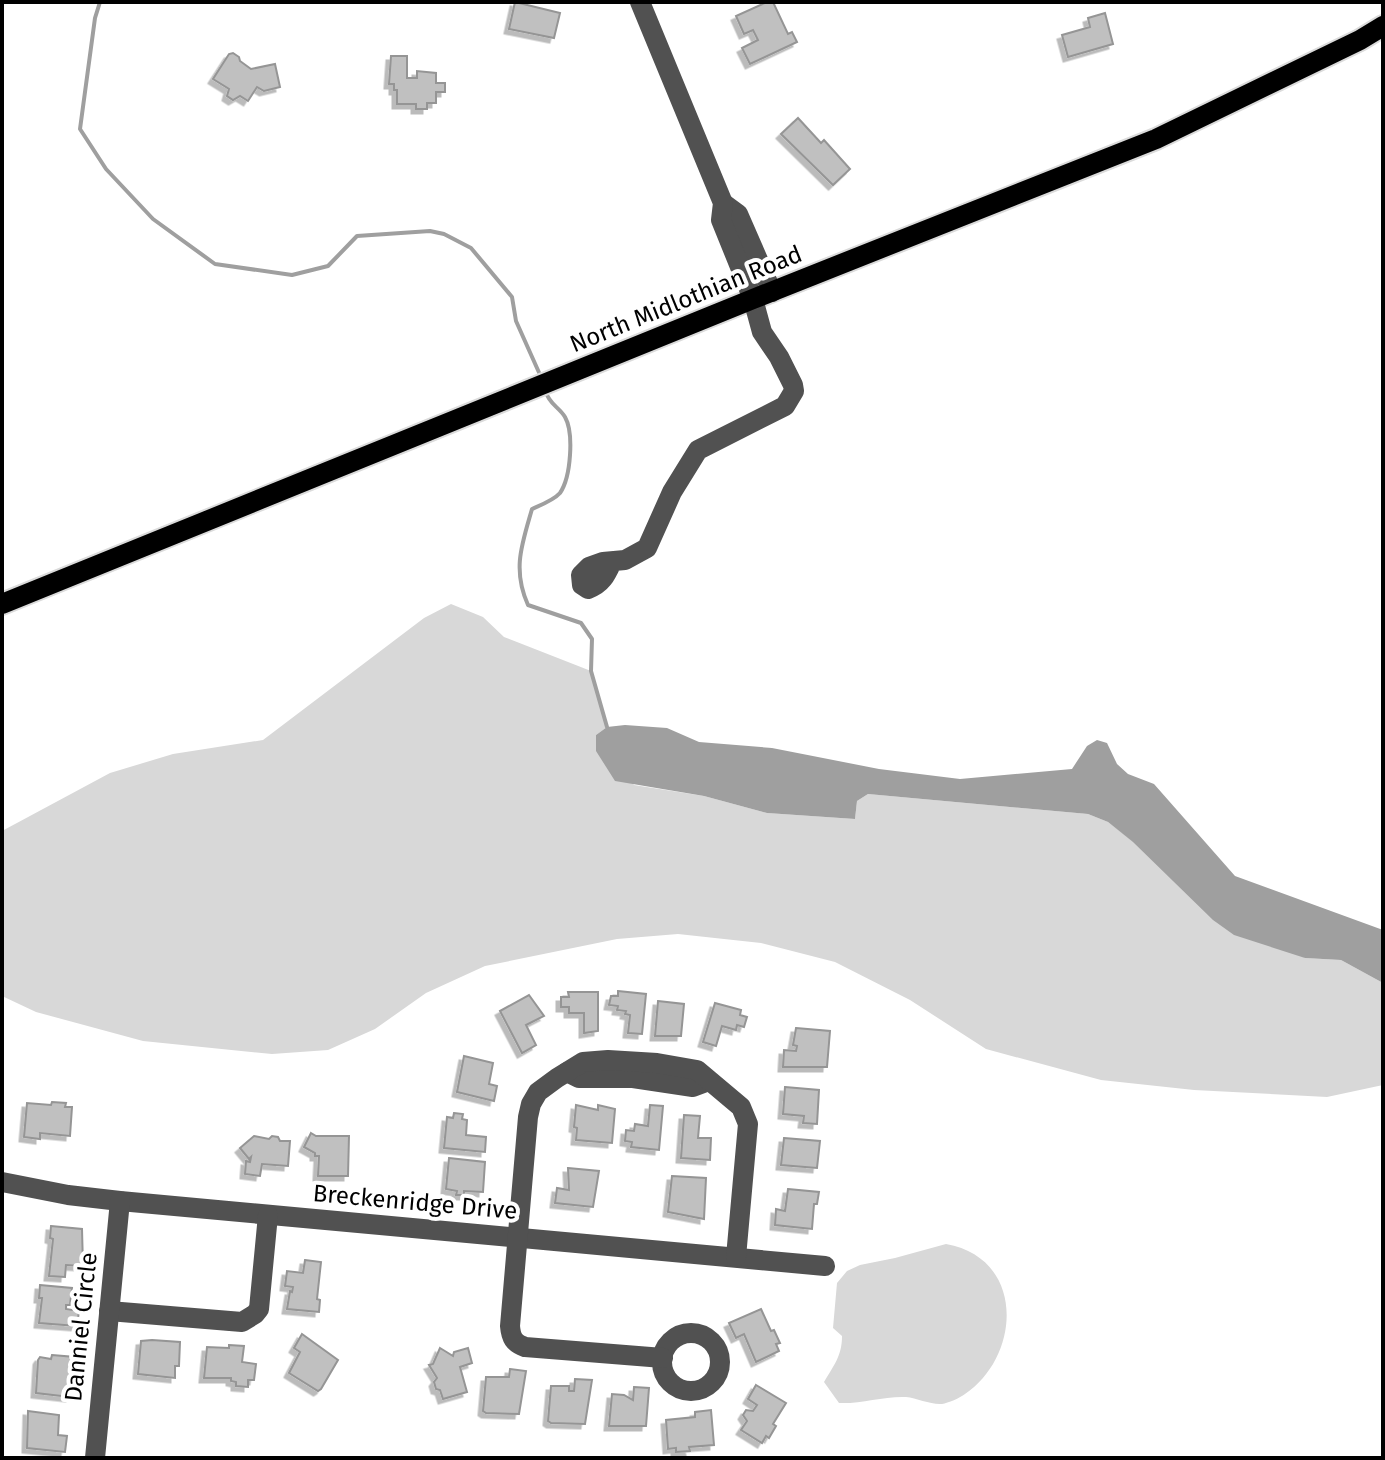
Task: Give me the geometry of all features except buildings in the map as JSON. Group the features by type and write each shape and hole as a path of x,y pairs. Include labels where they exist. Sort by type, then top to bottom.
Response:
{"main road":[{"name":"North Midlothian Road","path":"2,604 1156,139 1383,26"}],"street":[{"path":"612,562 625,560 647,548 672,492 698,450 785,406 794,391 779,357 762,332 763,296 721,220 723,203 640,2"},
{"path":"663,1358 525,1347 514,1342 510,1326 518,1238 531,1104 538,1092 583,1062 595,1060 633,1061 697,1070 741,1107 748,1124 736,1257"},
{"name":"Breckenridge Drive","path":"2,1182 120,1201 825,1266"},
{"name":"Danniel Circle","path":"95,1458 120,1201"},
{"path":"109,1311 242,1322 259,1309 268,1215"}],"shaded area":[{"path":"451,604 483,617 504,637 591,671 607,727 596,735 634,785 704,796 767,813 855,819 857,801 868,794 1088,814 1108,822 1305,958 1341,960 1383,983 1383,1085 1327,1097 1194,1090 1101,1080 986,1049 910,1000 835,962 761,943 678,934 617,939 485,966 426,993 375,1029 328,1050 272,1054 143,1041 36,1012 2,996 2,831 110,773 173,754 263,740 424,618"},
{"path":"607,727 667,728 699,742 772,748 879,769 960,779 1072,769 1087,746 1097,740 1107,743 1117,764 1128,774 1154,784 1235,876 1383,930 1383,983 1341,960 1305,958 1234,935 1213,920 1133,842 1108,822 1088,814 868,794 857,801 855,819 767,813 704,796 615,781 596,751 596,735"},
{"path":"946,1244 972,1253 990,1268 1002,1287 1006,1310 1005,1333 997,1356 984,1377 963,1396 942,1404 906,1397 839,1403 824,1382 837,1360 842,1343 842,1336 833,1328 837,1283 847,1271 860,1265"}],"waterway":[{"path":"100,2 95,18 80,129 106,169 153,219 215,264 292,275 328,266 357,236 430,231 444,234 471,248 512,297 516,321 541,377"},
{"path":"546,392 568,424 569,466 560,493 532,509 520,557 520,580 528,605 581,623 592,639 591,671 607,727"}]}
